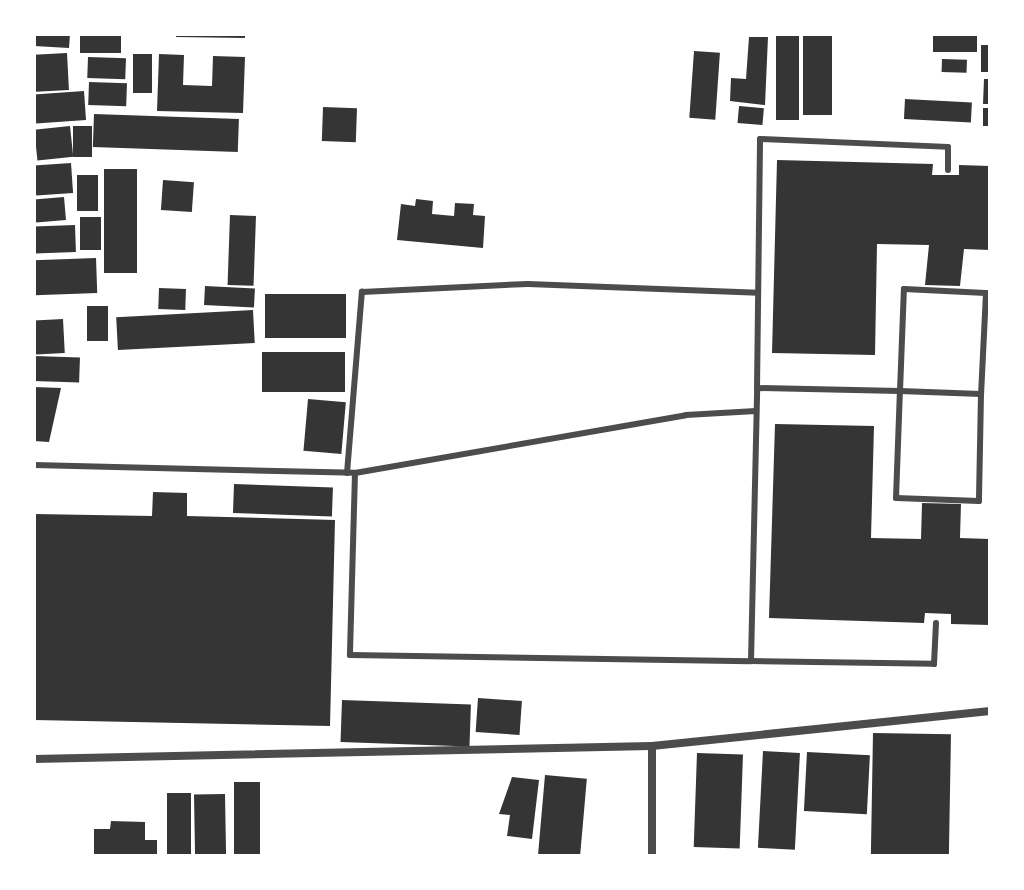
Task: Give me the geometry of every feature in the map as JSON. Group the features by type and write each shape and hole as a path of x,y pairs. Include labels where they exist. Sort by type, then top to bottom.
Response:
{"street":[{"path":"34,759 652,746 990,711"},
{"path":"652,746 652,856"}],"lane":[{"path":"751,661 760,139 948,147 948,170"},
{"path":"758,293 528,284 362,292 351,473 350,655 934,664 936,623"},
{"path":"904,289 986,293 981,394 979,501 896,498 904,289"},
{"path":"757,388 981,394"},
{"path":"34,465 351,473 686,415 756,411"}],"building":[{"path":"34,34 70,34 69,48 34,46"},
{"path":"80,34 121,34 121,53 80,53"},
{"path":"176,34 245,34 245,38 176,37"},
{"path":"776,34 799,34 799,120 776,120"},
{"path":"803,34 832,34 832,115 803,115"},
{"path":"933,34 977,34 977,52 933,52"},
{"path":"749,37 768,37 765,105 730,101 731,78 746,79"},
{"path":"981,45 990,45 990,72 981,72"},
{"path":"694,51 720,53 715,120 689,118"},
{"path":"67,53 69,90 36,92 34,55"},
{"path":"133,54 152,54 152,93 133,93"},
{"path":"159,54 184,55 183,85 212,86 213,56 245,57 243,113 157,111"},
{"path":"88,57 126,58 125,79 87,78"},
{"path":"942,59 967,60 967,73 942,72"},
{"path":"984,79 990,79 990,104 983,104"},
{"path":"89,82 127,83 126,106 88,105"},
{"path":"84,91 86,120 36,123 34,94"},
{"path":"905,99 972,103 971,122 904,119"},
{"path":"739,106 764,108 762,125 738,123"},
{"path":"323,107 357,108 356,142 322,141"},
{"path":"983,108 990,108 990,126 983,126"},
{"path":"94,114 239,119 238,152 93,147"},
{"path":"70,126 73,157 37,161 34,130"},
{"path":"73,126 92,126 92,157 73,157"},
{"path":"777,160 933,164 932,175 959,175 959,165 990,166 990,250 964,249 960,286 925,285 929,245 877,244 875,355 772,353"},
{"path":"71,163 73,193 36,196 34,166"},
{"path":"104,169 137,169 137,273 104,273"},
{"path":"77,175 98,175 98,211 77,211"},
{"path":"163,180 194,182 192,212 161,210"},
{"path":"64,197 66,220 36,223 34,200"},
{"path":"416,199 433,201 432,214 454,216 455,203 474,204 473,215 485,216 483,248 397,240 401,204 415,206"},
{"path":"230,215 256,216 254,286 228,285"},
{"path":"80,217 101,217 101,250 80,250"},
{"path":"75,225 76,252 35,253 34,226"},
{"path":"96,258 97,293 35,295 34,260"},
{"path":"205,286 255,289 254,308 204,305"},
{"path":"159,288 186,289 185,310 158,309"},
{"path":"265,294 346,294 346,338 265,338"},
{"path":"87,306 108,306 108,341 87,341"},
{"path":"253,310 255,343 118,350 116,317"},
{"path":"63,319 65,353 36,354 34,321"},
{"path":"262,352 345,352 345,392 262,392"},
{"path":"34,356 80,358 79,383 34,381"},
{"path":"34,387 61,388 49,442 34,441"},
{"path":"308,399 346,402 341,454 303,451"},
{"path":"775,424 874,426 871,538 921,539 922,503 961,504 960,538 990,539 990,625 951,624 951,614 925,613 924,623 769,618"},
{"path":"234,484 333,487 332,516 233,513"},
{"path":"153,492 187,493 187,516 335,520 330,726 34,720 34,514 152,516"},
{"path":"478,698 522,701 520,735 476,732"},
{"path":"342,700 471,705 469,746 341,742"},
{"path":"873,733 951,734 949,856 871,856"},
{"path":"763,751 800,753 795,850 758,848"},
{"path":"807,752 870,755 867,814 804,811"},
{"path":"697,753 743,755 740,849 694,847"},
{"path":"545,775 587,779 580,856 538,856"},
{"path":"512,777 539,780 532,839 507,836 510,815 499,814"},
{"path":"234,782 260,782 260,856 234,856"},
{"path":"167,793 191,793 191,856 167,856"},
{"path":"225,794 226,856 195,856 194,795"},
{"path":"111,821 145,822 145,840 157,840 157,856 94,856 94,829 110,829"}]}
